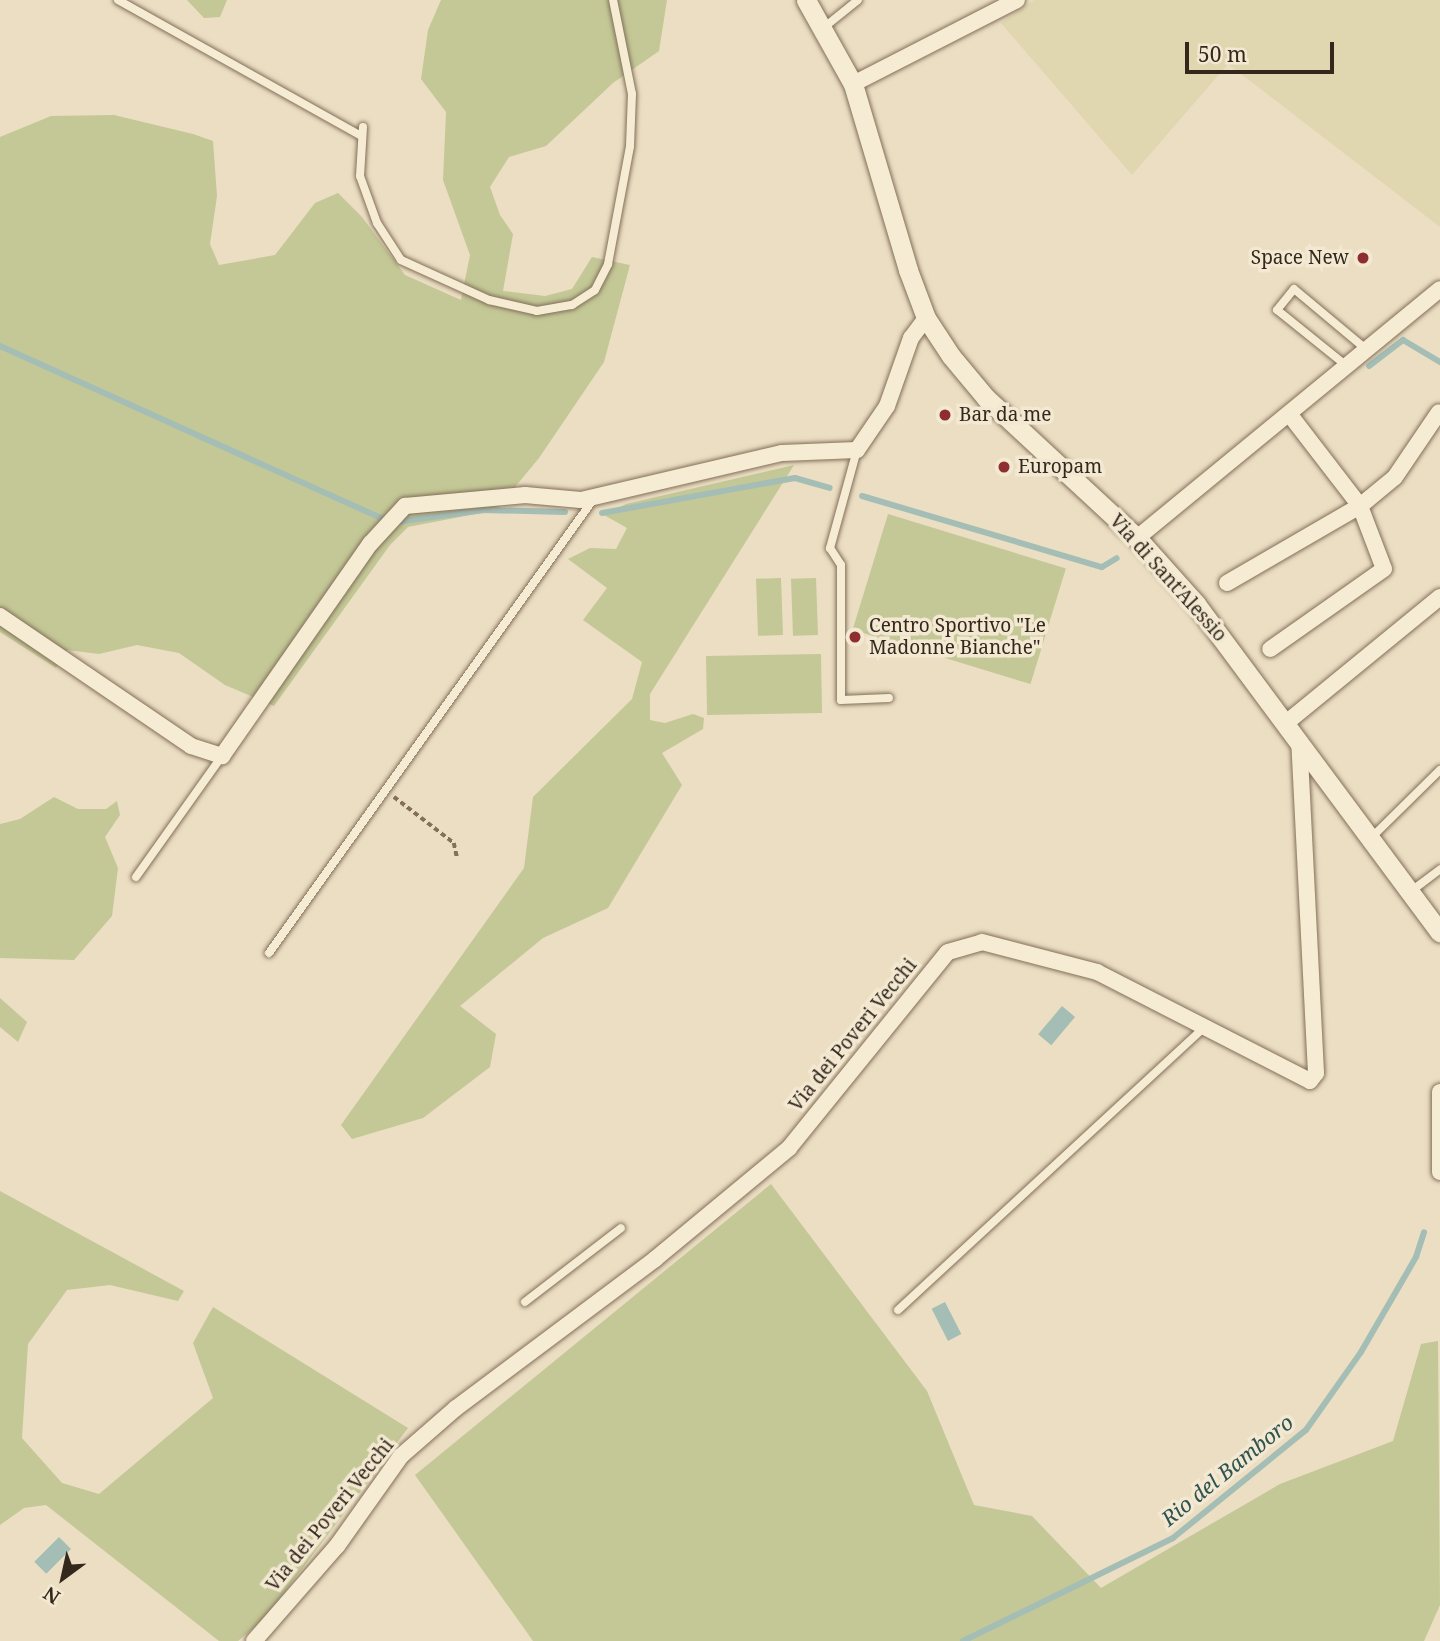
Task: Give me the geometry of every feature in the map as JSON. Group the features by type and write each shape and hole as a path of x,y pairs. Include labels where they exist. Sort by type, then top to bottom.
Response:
{"street":[{"name":"Via di Sant'Alessio","path":"806,0 853,84 926,318 986,398 1137,538 1196,604 1286,723 1407,893 1440,932"},
{"path":"853,84 1017,0"},
{"path":"1137,538 1290,415 1440,289"},
{"path":"1,620 191,746 222,756 370,544 405,506 525,495 595,497 782,453 857,450 887,405 912,338 926,318"},
{"path":"1227,583 1360,506 1395,477 1439,412"},
{"path":"1270,649 1384,569 1360,506 1290,415"},
{"path":"1286,723 1440,597"},
{"name":"Via dei Poveri Vecchi","path":"254,1641 337,1546 401,1457 456,1408 655,1259 789,1148 948,952 982,942 1057,959 1097,972 1310,1081 1316,1073 1299,741"},
{"path":"1440,1092 1440,1170"}],"lane":[{"path":"118,0 362,132 360,176 377,223 401,260 489,300 537,311 572,305 595,290 608,264 630,146 632,94 613,0"},
{"path":"822,29 858,0"},
{"path":"1348,367 1277,310 1294,289 1367,350"},
{"path":"857,450 830,548 841,565 841,700 889,698"},
{"path":"269,953 387,792 595,497"},
{"path":"136,877 222,756"},
{"path":"1369,840 1440,769"},
{"path":"1407,893 1440,869"},
{"path":"898,1310 1204,1028"},
{"path":"526,1302 621,1228"}],"path":[{"path":"387,792 454,843 457,857"}],"shaded area":[{"path":"1034,0 1440,0 1440,227 1228,64 1132,175 1001,23"}],"green space":[{"path":"187,0 227,0 220,17 204,18"},
{"path":"441,0 667,0 659,51 613,83 546,146 509,157 490,187 500,215 513,234 503,291 545,296 572,289 592,257 630,265 604,362 539,458 496,510 408,527 390,545 274,706 225,685 179,653 137,645 99,654 67,650 56,668 0,632 0,137 51,116 114,115 213,141 217,196 210,244 219,265 275,255 315,203 338,193 362,217 405,275 461,300 470,255 443,180 446,112 421,79 428,30"},
{"path":"794,465 650,694 650,720 665,723 693,714 704,718 703,729 662,753 682,785 608,908 543,938 460,1006 496,1034 490,1067 423,1118 352,1139 341,1125 524,868 533,797 632,699 642,662 583,620 607,588 568,559 590,548 616,549 627,528 604,515 626,504"},
{"path":"888,514 1066,568 1030,684 853,630"},
{"path":"781,578 783,635 758,636 756,579"},
{"path":"816,578 818,635 793,636 791,579"},
{"path":"821,654 822,713 707,715 706,656"},
{"path":"54,797 78,809 106,809 117,801 120,815 105,837 118,868 112,916 74,960 0,958 0,824 20,819"},
{"path":"0,998 27,1022 18,1042 0,1027"},
{"path":"771,1184 927,1391 974,1505 1032,1516 1101,1588 1280,1484 1393,1441 1421,1344 1438,1341 1440,1605 1424,1641 533,1641 415,1475"},
{"path":"0,1191 184,1291 178,1301 110,1285 67,1290 28,1344 22,1438 62,1483 99,1494 213,1398 193,1343 213,1307 408,1428 266,1617 238,1641 219,1641 46,1505 24,1508 0,1525"}],"water":[{"path":"1062,1006 1075,1017 1051,1045 1038,1034"},
{"path":"945,1302 961,1334 948,1341 932,1309"},
{"path":"59,1537 71,1549 46,1574 34,1562"}],"waterway":[{"path":"1369,366 1403,340 1440,362"},
{"path":"0,346 386,520"},
{"path":"602,513 795,478 830,488"},
{"path":"862,496 1102,567 1117,558"},
{"path":"397,522 484,510 565,512"},
{"name":"Rio del Bamboro","path":"963,1641 1173,1538 1306,1430 1361,1352 1416,1257 1424,1232"}],"place":[{"name":"Space New","path":"1363,258"},
{"name":"Bar da me","path":"945,415"},
{"name":"Europam","path":"1004,467"},
{"name":"Centro Sportivo \"Le Madonne Bianche\"","path":"855,637"}]}
